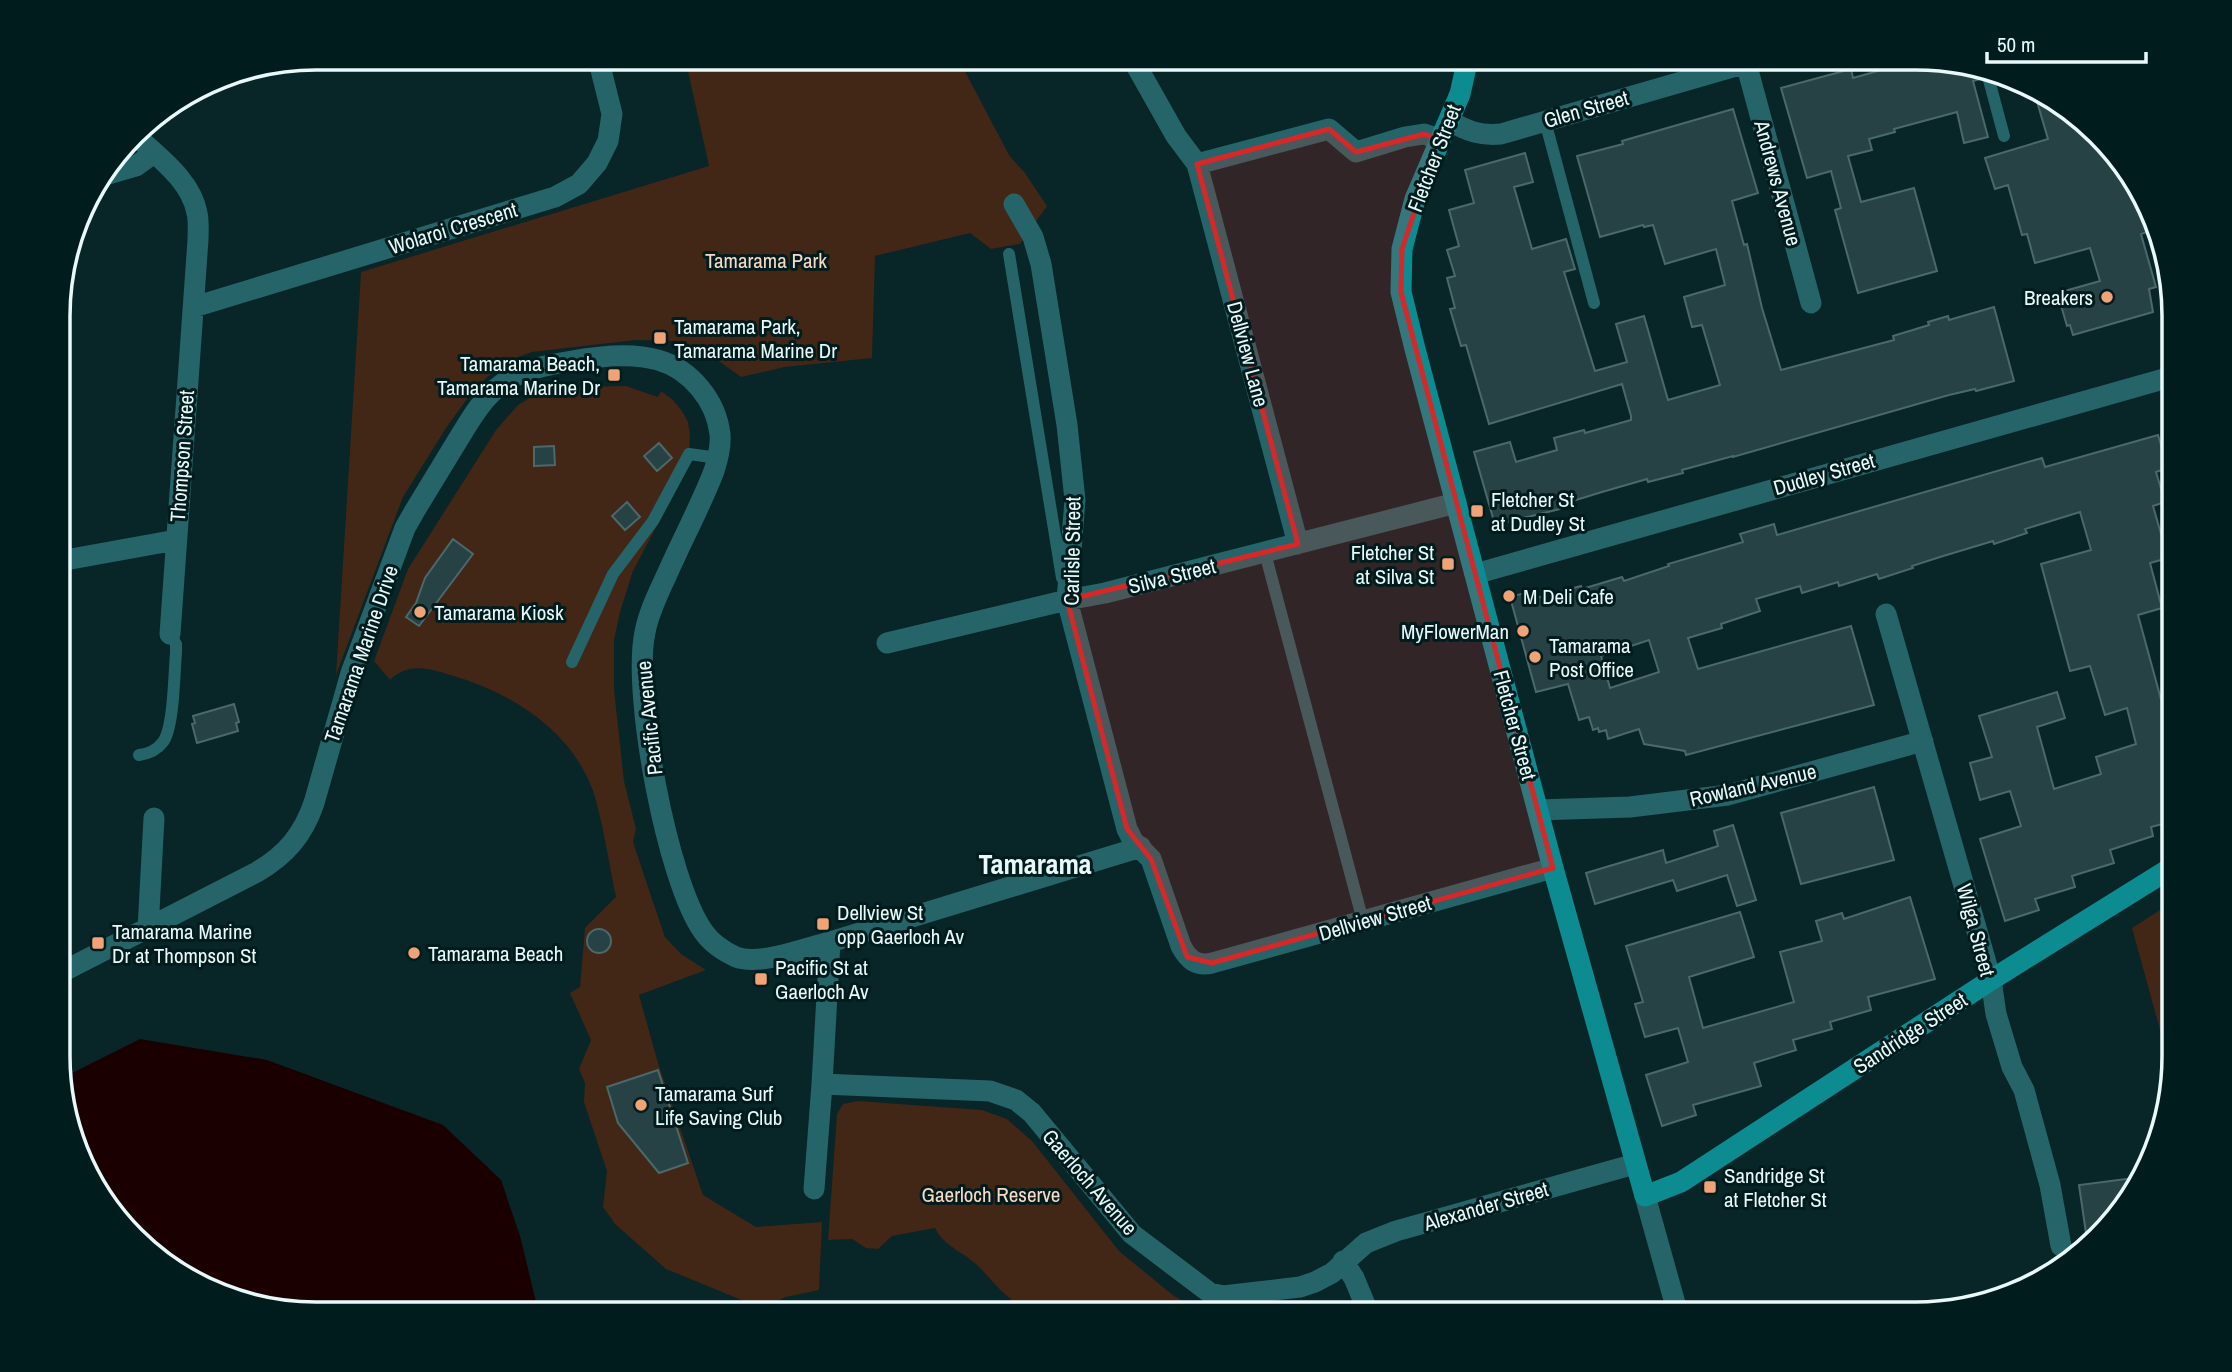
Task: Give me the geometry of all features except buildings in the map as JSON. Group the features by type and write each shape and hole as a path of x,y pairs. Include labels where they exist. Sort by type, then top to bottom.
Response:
{"street":[{"path":"1139,70 1176,136 1197,164"},
{"name":"Fletcher Street","path":"1466,70 1415,198 1402,249 1401,282 1405,311 1553,868 1674,1301"},
{"name":"Glen Street","path":"1197,164 1329,130 1356,152 1405,137 1444,130 1484,135 1501,134 1720,70"},
{"name":"Andrews Avenue","path":"1757,70 1811,303"},
{"name":"Wolaroi Crescent","path":"194,307 555,197 579,184 597,163 608,141 612,114 601,71"},
{"name":"Thompson Street","path":"142,142 183,182 197,212 194,307 170,634"},
{"path":"118,171 136,166 154,153"},
{"name":"Dellview Lane","path":"1197,164 1298,544"},
{"name":"Carlisle Street","path":"1014,204 1034,237 1041,264 1067,425 1075,500 1066,600 1127,830 1133,841 1151,859 1181,946 1187,957 1196,963"},
{"name":"Tamarama Marine Drive","path":"70,968 270,864 290,848 302,832 314,803 351,673 405,528 471,419 489,395 521,373 549,364 614,356 659,360"},
{"name":"Pacific Avenue","path":"659,360 683,373 708,398 720,433 718,458 710,483 651,611 642,649 643,694 667,837 695,918 709,939 723,951 740,958 758,959 830,942"},
{"name":"Dudley Street","path":"1475,574 2161,379"},
{"name":"Silva Street","path":"887,643 1105,593 1456,503"},
{"path":"70,559 176,540"},
{"name":"Wilga Street","path":"1886,614 1991,981 1996,1014 2012,1067 2024,1090 2050,1185 2061,1246"},
{"name":"Rowland Avenue","path":"1538,810 1630,807 1728,795 1923,741"},
{"path":"148,929 154,818"},
{"path":"814,1189 830,942 1140,847"},
{"name":"Dellview Street","path":"1196,963 1212,963 1553,868"},
{"name":"Sandridge Street","path":"1645,1196 1681,1182 2162,874"},
{"name":"Gaerloch Avenue","path":"822,1084 990,1091 1016,1100 1032,1113 1132,1234 1210,1293 1223,1296 1300,1287 1324,1278 1343,1261"},
{"name":"Alexander Street","path":"1343,1261 1366,1243 1396,1231 1635,1164"},
{"path":"1343,1261 1364,1301"}],"lane":[{"path":"1989,81 2004,136"},
{"path":"1545,121 1594,303"},
{"path":"1009,254 1066,600"},
{"path":"572,662 613,575 653,521 689,454 718,458"},
{"path":"1265,552 1363,921"},
{"name":"Thompson Street","path":"139,755 158,746 169,727 176,653 176,644 170,634"}],"highlighted area":[{"path":"1329,129 1356,152 1424,134 1439,139 1402,249 1401,292 1553,868 1212,963 1187,957 1151,859 1127,829 1067,600 1298,544 1197,164"}],"green space":[{"name":"Tamarama Park","path":"688,71 965,71 1009,155 1047,206 1020,244 991,249 970,233 875,256 872,358 785,367 741,377 702,349 676,341 636,340 532,352 510,360 475,388 446,428 403,497 336,675 361,272 709,166"},
{"path":"626,386 658,397 661,391 673,400 688,422 689,465 633,571 620,612 614,640 614,689 624,781 636,829 633,842 665,937 681,954 706,970 639,995 658,1063 703,1195 756,1227 822,1222 819,1290 775,1302 746,1302 666,1269 615,1224 603,1207 607,1171 584,1102 585,1083 579,1069 591,1040 570,993 580,987 585,928 616,897 598,809 586,774 558,736 521,706 499,694 429,669 405,670 390,680 374,661 408,569 496,430 518,405 541,391 565,387"},
{"path":"2162,909 2162,1037 2132,928"},
{"name":"Gaerloch Reserve","path":"858,1101 982,1110 1007,1119 1032,1141 1119,1251 1184,1301 1012,1302 976,1264 943,1239 935,1228 892,1236 878,1249 866,1248 852,1239 828,1240 837,1114 843,1104"}],"shaded area":[{"path":"140,1039 267,1060 443,1125 501,1180 520,1236 536,1302 284,1300 253,1294 207,1277 166,1251 142,1230 121,1206 95,1165 83,1135 71,1073"}],"place":[{"name":"Breakers","path":"2107,297"},
{"name":"Tamarama Park, Tamarama Marine Dr","path":"660,338"},
{"name":"Tamarama Beach, Tamarama Marine Dr","path":"614,375"},
{"name":"Fletcher St at Dudley St","path":"1477,511"},
{"name":"Fletcher St at Silva St","path":"1448,564"},
{"name":"M Deli Cafe","path":"1509,596"},
{"name":"Tamarama Kiosk","path":"420,612"},
{"name":"MyFlowerMan","path":"1523,631"},
{"name":"Tamarama Post Office","path":"1535,657"},
{"name":"Dellview St opp Gaerloch Av","path":"823,924"},
{"name":"Tamarama Marine Dr at Thompson St","path":"98,943"},
{"name":"Tamarama Beach","path":"414,953"},
{"name":"Pacific St at Gaerloch Av","path":"761,979"},
{"name":"Tamarama Surf Life Saving Club","path":"641,1105"},
{"name":"Sandridge St at Fletcher St","path":"1710,1187"}],"district":[{"name":"Tamarama","path":"1035,864"}]}
